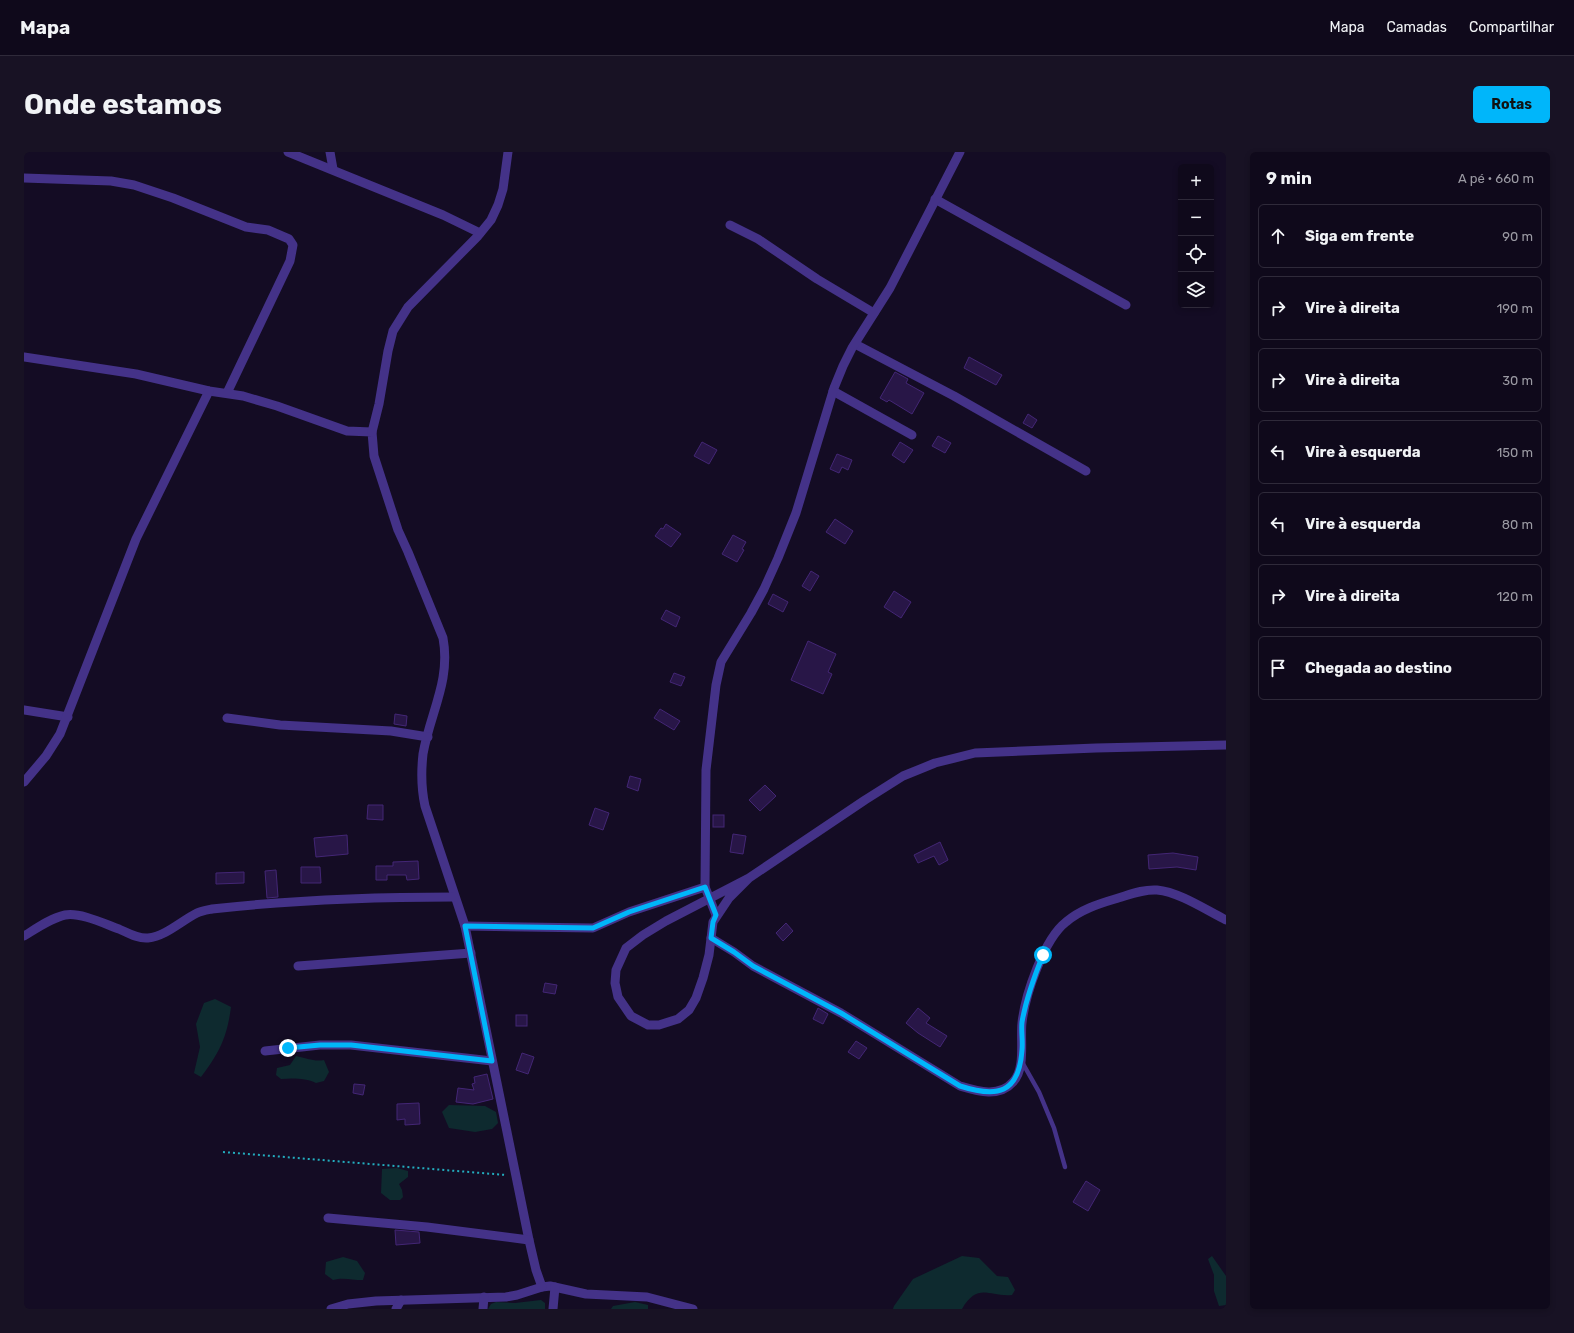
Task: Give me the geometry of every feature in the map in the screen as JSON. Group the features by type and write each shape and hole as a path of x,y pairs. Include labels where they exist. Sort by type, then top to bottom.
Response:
{"street":[{"path":"288,152 443,215 480,233"},
{"path":"330,152 333,169"},
{"path":"716,915 705,887 706,770 716,685 721,662 754,607 778,558 796,513 833,391 843,366 900,270 960,152"},
{"path":"507,153 503,189 491,220 408,308 392,331 379,404 372,432 374,456 398,530 438,623 446,653 444,676 424,753 421,788 425,806 454,897 465,926 528,1240 542,1287"},
{"path":"24,178 111,181 134,185 173,198 246,227 268,230 289,239 293,245 290,261 227,394"},
{"path":"935,199 1126,305"},
{"path":"730,225 758,239 817,279 874,313"},
{"path":"855,344 954,396 1086,471"},
{"path":"24,357 136,374 209,391 242,396 277,406 347,431 372,432"},
{"path":"24,782 54,745 68,717 136,539 209,391"},
{"path":"833,391 912,435"},
{"path":"24,710 68,717"},
{"path":"227,718 280,725 391,731 428,737"},
{"path":"748,878 729,898 716,915 713,922 709,955 703,978 696,998 689,1010 678,1019 659,1025 648,1025 631,1016 618,997 615,982 616,970 626,948 643,935 748,878 903,776 935,763 975,752 1073,748 1226,745"},
{"path":"465,926 593,928 629,912 705,887"},
{"path":"711,938 753,966 841,1013 960,1086 976,1091 993,1092 1003,1089 1014,1082 1021,1061 1022,1024 1027,996 1043,955 1053,937 1065,922 1085,910 1107,901 1140,891 1156,890 1171,893 1226,920"},
{"path":"24,936 52,920 66,915 81,916 134,936 146,938 156,936 172,929 198,912 212,909 332,899 454,897"},
{"path":"298,966 471,953"},
{"path":"265,1051 320,1045 351,1045 492,1061"},
{"path":"328,1218 427,1227 528,1240"},
{"path":"331,1309 348,1304 376,1301 506,1297 550,1286 586,1294 647,1297 693,1309"},
{"path":"553,1309 555,1287"},
{"path":"483,1309 484,1297"},
{"path":"396,1309 401,1300"}],"lane":[{"path":"1021,1061 1039,1092 1054,1128 1065,1167"}],"path":[{"path":"223,1152 515,1176"}],"green space":[{"path":"215,999 231,1007 222,1044 201,1077 194,1073 200,1047 196,1024 204,1003"},
{"path":"296,1056 314,1060 324,1060 329,1072 324,1081 316,1083 308,1080 290,1078 281,1079 276,1075 277,1068 290,1065"},
{"path":"449,1105 485,1106 496,1112 498,1123 492,1129 475,1132 449,1128 442,1112"},
{"path":"397,1168 408,1171 408,1177 399,1184 403,1197 400,1200 390,1200 381,1193 382,1169"},
{"path":"962,1256 979,1258 997,1276 1008,1277 1015,1290 1012,1295 979,1293 973,1296 962,1309 893,1309 913,1279"},
{"path":"1212,1256 1226,1276 1226,1305 1219,1306 1214,1291 1214,1275 1208,1259"},
{"path":"343,1257 357,1261 365,1273 363,1280 333,1280 325,1274 326,1262"},
{"path":"541,1300 545,1303 545,1309 488,1309 491,1304 496,1302 515,1303"},
{"path":"635,1302 648,1305 648,1309 611,1309 613,1306"}],"building":[{"path":"969,357 1002,375 996,385 964,368"},
{"path":"895,372 908,379 906,383 924,393 912,414 889,400 887,402 880,398"},
{"path":"1028,414 1037,420 1032,428 1023,423"},
{"path":"938,436 951,443 945,453 932,446"},
{"path":"702,442 717,450 709,464 694,456"},
{"path":"900,442 913,450 904,463 892,455"},
{"path":"837,454 852,460 848,470 842,467 839,473 830,469"},
{"path":"835,519 853,531 845,544 826,532"},
{"path":"666,524 681,534 671,547 655,536"},
{"path":"733,535 746,542 742,549 744,550 737,562 722,554"},
{"path":"811,571 819,576 810,591 802,586"},
{"path":"894,591 911,602 901,618 884,607"},
{"path":"773,594 788,602 783,612 768,604"},
{"path":"666,610 680,617 676,627 661,619"},
{"path":"808,641 836,654 828,672 832,674 823,694 791,680"},
{"path":"674,673 685,677 681,686 670,682"},
{"path":"660,709 680,721 674,730 654,718"},
{"path":"395,714 407,716 406,726 394,724"},
{"path":"630,776 641,779 638,791 627,787"},
{"path":"765,785 776,796 760,811 749,800"},
{"path":"368,805 383,805 383,820 367,819"},
{"path":"595,808 609,813 603,830 589,825"},
{"path":"713,815 724,815 724,827 713,827"},
{"path":"733,834 746,836 743,854 730,852"},
{"path":"347,835 348,854 316,857 314,838"},
{"path":"940,842 948,860 939,865 934,856 918,863 914,855"},
{"path":"1173,853 1198,857 1196,870 1177,867 1149,869 1148,855"},
{"path":"418,861 419,879 407,880 406,875 387,875 387,880 376,880 376,866 393,866 393,862"},
{"path":"301,867 320,867 321,883 301,883"},
{"path":"276,870 278,897 267,898 265,871"},
{"path":"244,872 244,883 216,884 216,873"},
{"path":"786,923 793,931 783,941 776,933"},
{"path":"545,983 557,985 555,994 543,992"},
{"path":"818,1008 828,1014 823,1024 813,1019"},
{"path":"918,1008 930,1018 926,1023 947,1036 940,1047 918,1033 906,1023"},
{"path":"516,1015 527,1015 527,1026 516,1026"},
{"path":"856,1041 867,1048 859,1059 848,1052"},
{"path":"522,1053 534,1057 528,1074 516,1070"},
{"path":"487,1074 493,1099 473,1104 456,1102 458,1088 474,1090 472,1084 475,1083 474,1077"},
{"path":"354,1084 365,1085 363,1095 353,1093"},
{"path":"419,1103 420,1124 405,1125 405,1119 397,1120 397,1104"},
{"path":"1086,1181 1100,1190 1088,1211 1073,1202"},
{"path":"395,1230 419,1232 420,1243 396,1245"}],"route":[{"path":"288,1048 320,1045 351,1045 492,1061 465,926 593,928 629,912 705,887 716,915 713,922 711,938 742,957 753,966 841,1013 889,1041 960,1086 976,1091 993,1092 1003,1089 1014,1082 1020,1067 1022,1024 1027,996 1043,955"}]}
